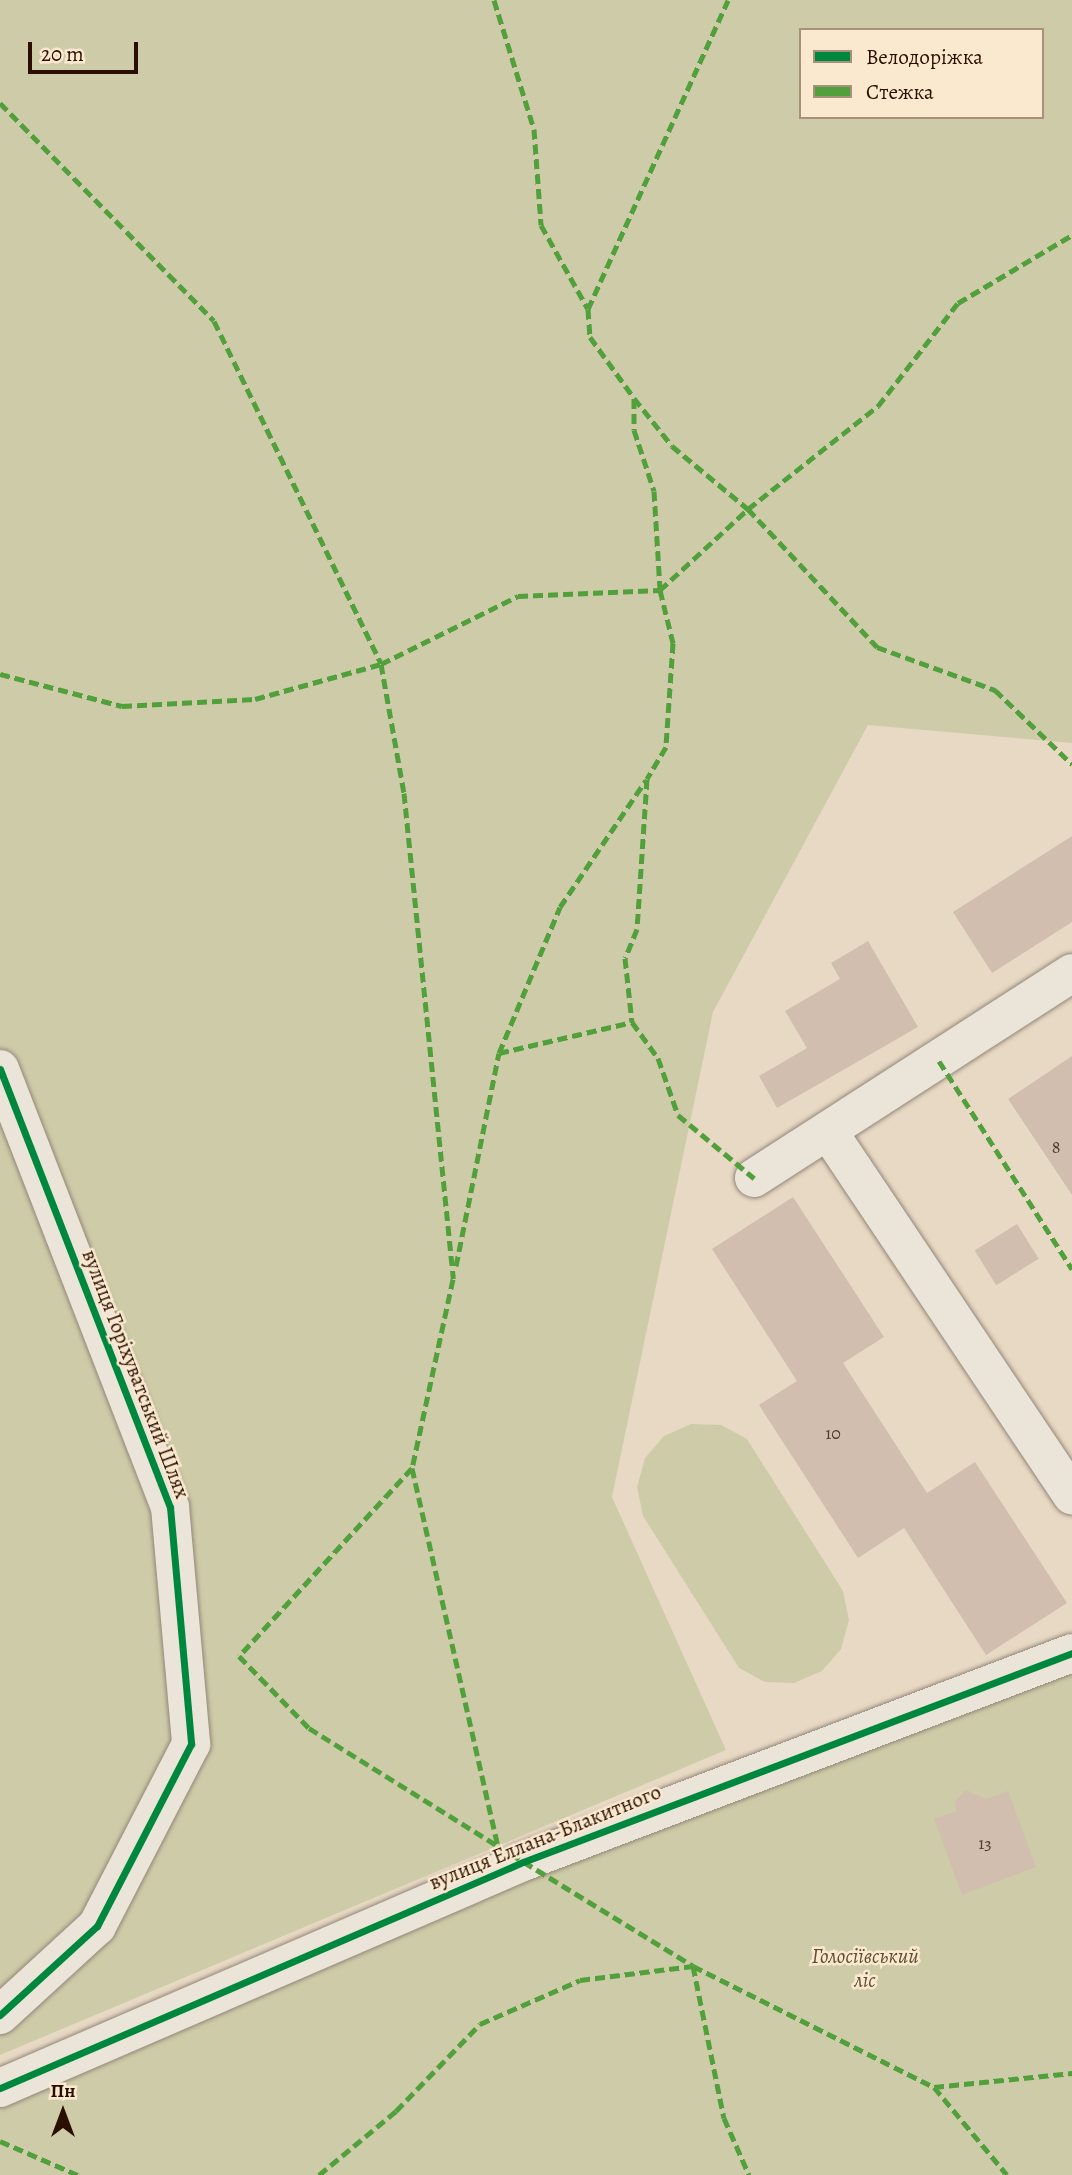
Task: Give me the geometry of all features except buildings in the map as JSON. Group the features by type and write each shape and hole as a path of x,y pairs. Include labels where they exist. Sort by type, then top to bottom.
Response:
{"street":[{"path":"754,1178 830,1134 1072,973"},
{"name":"вулиця Горіхуватський Шлях","path":"0,1069 170,1507 191,1744 97,1926 0,2015"},
{"path":"830,1134 1072,1496"},
{"name":"вулиця Еллана-Блакитного","path":"0,2088 523,1862 1068,1653"}],"green space":[{"path":"0,0 1072,0 1072,743 868,725 713,1012 612,1497 726,1750 0,2055"},
{"path":"691,1424 721,1425 747,1439 843,1591 849,1620 841,1649 822,1671 794,1683 765,1682 739,1668 643,1516 637,1487 645,1458 664,1436"},
{"name":"Голосіївський ліс","path":"1072,1664 1072,2175 0,2175 0,2099 745,1791"}],"marked path":[{"path":"494,0 534,129 541,225 588,309 590,337 634,398 634,430 654,491 660,590 673,643 666,747 647,779 637,929 625,958 632,1022 658,1058 678,1115 754,1178"},
{"path":"588,309 728,0"},
{"path":"0,103 214,321 381,664 404,793 453,1279 412,1468 498,1846 693,1966 934,2087 1007,2175"},
{"path":"0,674 122,706 255,699 381,664 518,596 660,590 748,509 878,406 958,303 1072,235"},
{"path":"634,398 672,446 748,509 877,647 995,690 1072,764"},
{"path":"456,1266 499,1053 560,907 646,780"},
{"path":"499,1053 632,1022"},
{"path":"939,1061 1072,1269"},
{"path":"412,1468 239,1656 309,1728 498,1846"},
{"path":"319,2175 396,2111 480,2024 580,1980 693,1966 724,2118 749,2175"},
{"path":"934,2087 1072,2073"},
{"path":"0,2141 78,2175"}],"cycle path":[{"path":"0,1069 170,1507 191,1744 97,1926 0,2015"},
{"path":"0,2088 523,1862 1072,1653"}]}
